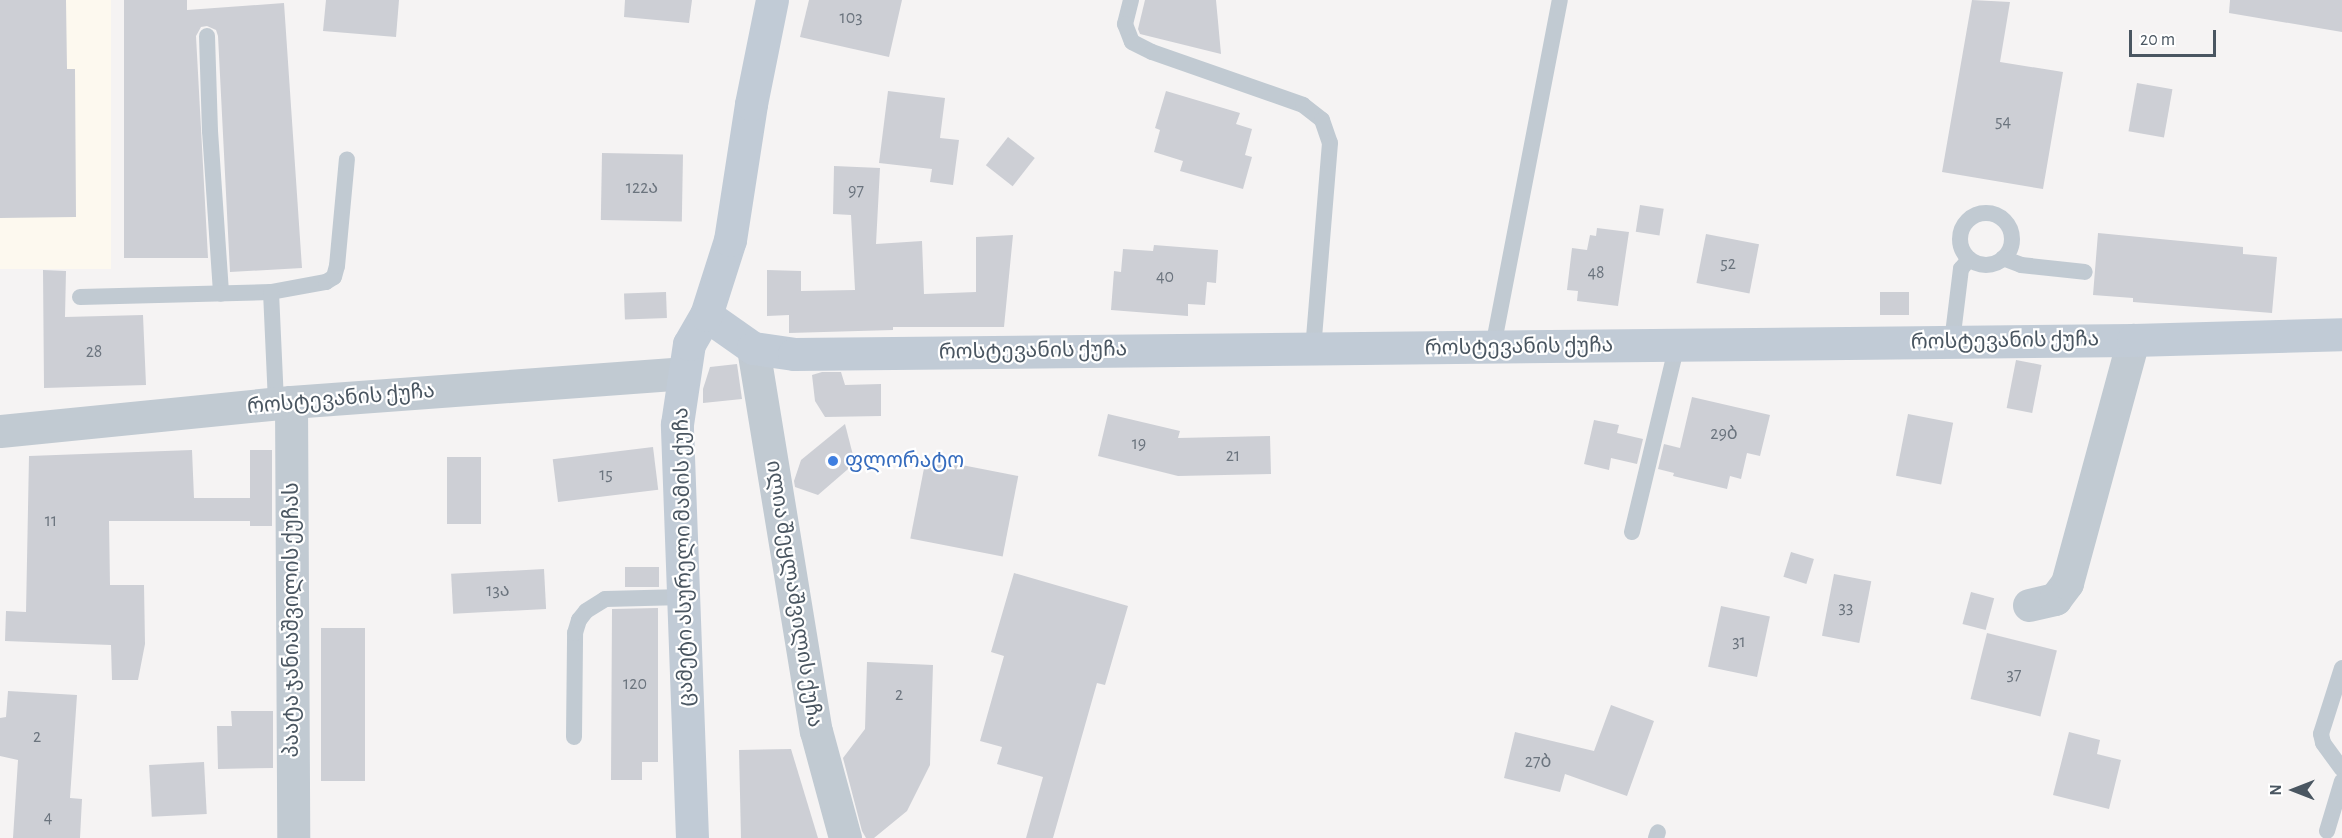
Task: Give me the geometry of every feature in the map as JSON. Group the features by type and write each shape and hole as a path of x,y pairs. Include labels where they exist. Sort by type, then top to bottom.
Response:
{"street":[{"name":"ცამეტი ასურელი მამის ქუჩა","path":"692,838 677,424 689,344 706,315 730,240 751,104 772,0"},
{"name":"როსტევანის ქუჩა","path":"706,315 753,348 794,354 2133,340 2342,334"},
{"path":"2029,605 2055,599 2067,583 2133,340"},
{"name":"ილია შეყლაშვილის ქუჩა","path":"753,348 816,731 845,838"},
{"name":"როსტევანის ქუჩა","path":"0,431 284,403 683,373"},
{"name":"პაატა ჯანიაშვილის ქუჩას","path":"284,403 293,838"}],"lane":[{"path":"1131,0 1125,24 1132,42 1152,52 1303,105 1322,120 1330,143 1313,348"},
{"path":"1493,347 1560,0"},
{"path":"207,36 210,131 221,294"},
{"path":"80,297 271,292 326,282 334,277 347,159"},
{"path":"1988,214 1997,216 2009,228 2012,244 2003,258 1988,265 1970,259 1962,249 1961,232 1971,218 1988,214"},
{"path":"2003,258 2021,265 2085,272"},
{"path":"1952,342 1961,269 1970,259"},
{"path":"271,292 284,403"},
{"path":"1632,532 1677,345"},
{"path":"574,737 575,633 579,620 586,611 605,599 684,597"},
{"path":"2342,668 2321,734 2323,743 2342,768"},
{"path":"2327,831 2342,781"}],"shaded area":[{"path":"0,0 111,0 111,269 0,269"}],"building":[{"path":"0,0 66,0 67,69 75,69 76,217 0,218"},
{"path":"124,0 187,0 187,10 284,3 302,268 230,272 218,36 216,30 207,26 201,27 196,36 208,258 124,258"},
{"path":"326,0 399,0 396,37 323,31"},
{"path":"625,0 692,0 689,23 624,17"},
{"path":"809,0 902,0 889,57 800,37"},
{"path":"1145,0 1216,0 1221,54 1140,34 1138,29"},
{"path":"1972,0 2010,2 2000,62 2063,72 2043,189 1942,172"},
{"path":"2230,0 2342,0 2342,32 2229,13"},
{"path":"2137,83 2172,89 2164,138 2128,131"},
{"path":"888,91 945,98 940,138 959,140 953,185 930,182 932,169 879,163"},
{"path":"1166,91 1240,113 1236,124 1252,129 1245,155 1252,157 1243,189 1180,171 1183,161 1154,152 1160,130 1155,128"},
{"path":"1008,137 1035,158 1013,186 986,165"},
{"path":"602,153 683,154 682,221 601,220"},
{"path":"834,166 880,168 876,244 922,241 924,294 976,292 976,237 1013,235 1004,327 893,327 893,330 789,333 789,315 767,316 767,270 801,271 801,291 855,290 851,215 833,214"},
{"path":"1640,205 1664,209 1659,235 1636,232"},
{"path":"1597,228 1629,232 1618,306 1577,301 1578,291 1567,290 1572,248 1587,250 1590,235 1596,236"},
{"path":"2098,233 2243,247 2243,254 2277,257 2272,313 2133,302 2133,298 2093,295"},
{"path":"1706,234 1759,244 1749,293 1696,283"},
{"path":"1154,245 1218,250 1216,283 1207,282 1205,305 1188,304 1188,316 1111,310 1114,271 1121,272 1123,249 1153,251"},
{"path":"43,270 66,271 65,317 143,315 146,385 44,388"},
{"path":"666,292 667,318 625,319 624,293"},
{"path":"1880,292 1909,292 1909,315 1880,315"},
{"path":"2016,360 2042,365 2032,413 2007,408"},
{"path":"737,364 742,399 703,403 703,389 710,367"},
{"path":"822,372 841,372 845,385 881,384 881,416 825,417 815,401 812,375"},
{"path":"1692,397 1770,415 1760,456 1747,453 1741,479 1730,476 1727,489 1673,476 1674,473 1658,469 1664,444 1680,448"},
{"path":"1108,414 1180,431 1178,438 1270,436 1271,474 1178,476 1098,456"},
{"path":"1908,414 1953,423 1941,485 1896,476"},
{"path":"1594,420 1619,425 1617,433 1643,439 1637,464 1611,458 1609,470 1584,464"},
{"path":"845,424 855,463 818,495 795,487 794,481 801,460"},
{"path":"653,447 658,490 558,502 553,459"},
{"path":"192,450 194,498 250,498 250,450 272,450 272,526 250,526 250,521 109,521 110,585 144,585 145,644 138,680 112,680 111,645 5,641 6,611 26,612 29,456"},
{"path":"447,457 481,457 481,524 447,524"},
{"path":"926,458 1018,476 1003,556 910,538"},
{"path":"1791,552 1814,559 1806,584 1783,577"},
{"path":"625,567 659,567 659,587 625,587"},
{"path":"544,569 546,609 453,614 451,574"},
{"path":"1014,573 1128,606 1105,685 1097,683 1053,838 1026,838 1043,777 997,764 1002,747 980,741 1004,656 991,652"},
{"path":"1834,574 1871,581 1859,643 1822,636"},
{"path":"1971,592 1994,598 1986,630 1962,624"},
{"path":"1721,606 1770,616 1757,677 1708,667"},
{"path":"658,608 658,762 642,762 642,780 611,780 612,609"},
{"path":"321,628 365,628 365,781 321,781"},
{"path":"1987,633 2057,650 2040,716 1971,699"},
{"path":"867,662 933,665 930,765 907,811 874,838 866,838 862,831 843,758 865,729"},
{"path":"8,691 77,695 70,798 82,799 80,838 13,838 18,760 0,756 0,718 6,717"},
{"path":"1611,705 1654,721 1627,796 1565,774 1560,792 1504,778 1515,732 1594,751"},
{"path":"231,711 273,711 273,768 218,769 217,726 232,726"},
{"path":"2069,732 2100,740 2097,754 2121,760 2109,809 2053,795"},
{"path":"791,749 818,838 741,838 739,750"},
{"path":"204,762 207,814 152,817 149,765"}],"place":[{"name":"ფლორატო","path":"833,461"}]}
